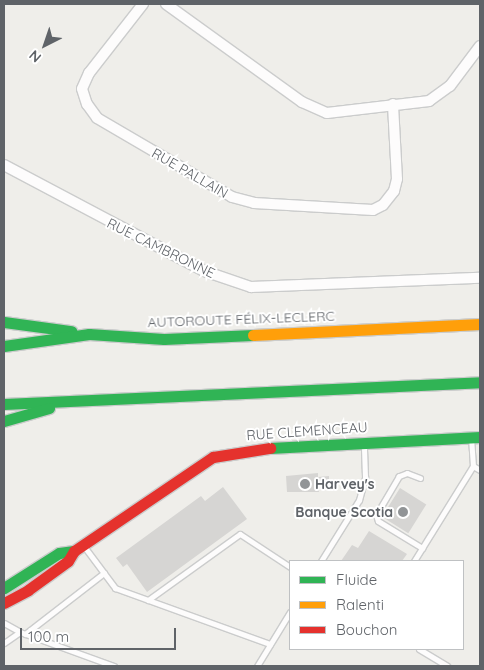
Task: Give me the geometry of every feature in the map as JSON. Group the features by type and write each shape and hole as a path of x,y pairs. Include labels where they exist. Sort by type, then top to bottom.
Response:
{"main road":[{"path":"4,322 89,334"},
{"name":"AUTOROUTE FÉLIX-LECLERC","path":"4,346 89,334 164,339 480,324"},
{"path":"4,404 480,382"},
{"path":"4,421 72,400"},
{"name":"RUE CLEMENCEAU","path":"4,603 68,561 79,548 180,476 213,457 249,449 476,438"},
{"name":"RUE CLEMENCEAU","path":"4,588 59,553 79,548"}],"street":[{"name":"RUE PALLAIN","path":"143,4 90,73 82,89 87,104 103,122 232,197 254,203 372,210 383,205 394,191 397,179 393,104"},
{"path":"166,4 315,110 327,112 429,101 440,96 479,50"},
{"name":"RUE CAMBRONNE","path":"4,165 204,271 251,287 480,278"}],"lane":[{"path":"415,560 473,466 476,438"},
{"path":"323,560 359,500 364,477 364,442"},
{"path":"473,466 480,470"},
{"path":"420,478 407,472 399,476 376,516 378,521 422,548"},
{"path":"148,600 240,534 289,566"},
{"path":"79,548 104,573 114,588 270,644"},
{"path":"4,643 22,633 104,573"},
{"path":"257,666 289,614"},
{"path":"4,623 22,633 114,666"},
{"path":"420,650 446,666"}],"building":[{"path":"318,473 318,477 329,476 329,485 318,486 319,492 287,492 286,476"},
{"path":"223,487 247,519 147,592 127,564 123,567 116,558 201,496 205,501"},
{"path":"400,488 426,504 408,533 382,517"},
{"path":"369,531 407,554 403,560 342,560 352,545 358,548"}],"traffic: fast":[{"path":"4,322 71,331"},
{"path":"4,346 89,334 164,339 253,335"},
{"path":"4,404 480,382"},
{"path":"4,421 49,408"},
{"path":"270,448 480,437"},
{"path":"4,588 59,553 74,551"}],"traffic: slow":[{"path":"253,335 480,324"}],"traffic: jam":[{"path":"4,603 28,590 68,561 74,551 213,457 270,448"}],"place":[{"name":"Harvey's","path":"305,484"},
{"name":"Banque Scotia","path":"403,512"}]}
